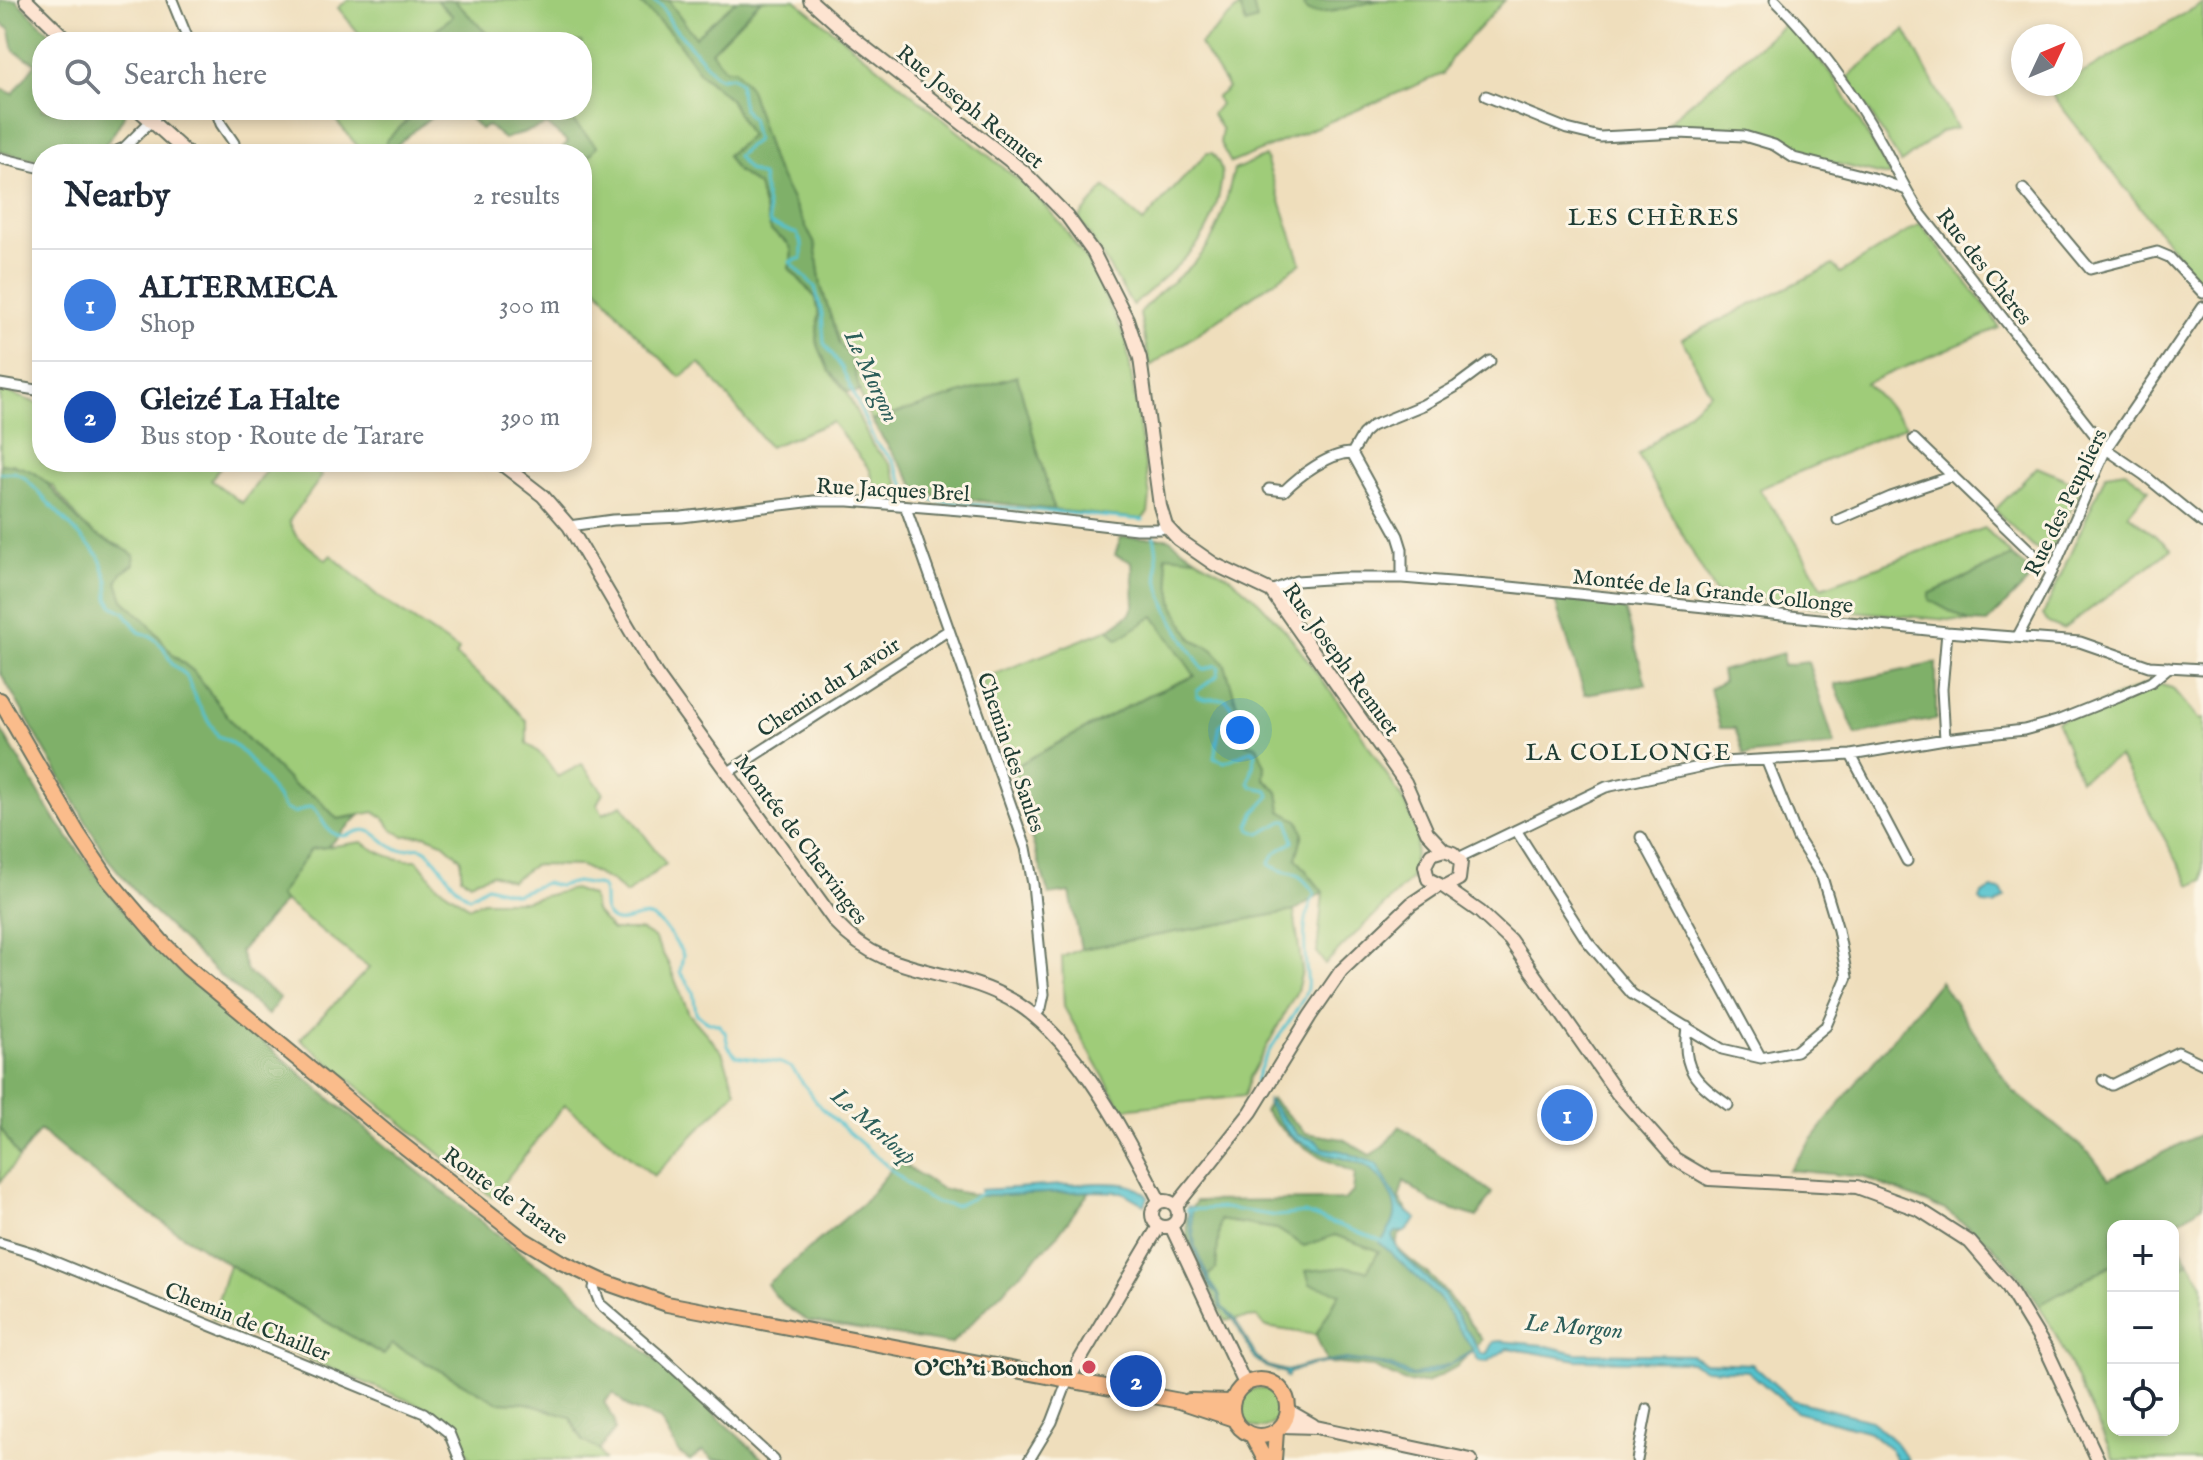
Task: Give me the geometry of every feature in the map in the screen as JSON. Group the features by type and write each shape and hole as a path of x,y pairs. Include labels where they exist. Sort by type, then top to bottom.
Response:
{"main road":[{"name":"Route de Tarare","path":"0,700 78,834 108,879 170,951 386,1132 524,1240 559,1261 597,1279 667,1304 1180,1401 1234,1419"},
{"path":"1274,1460 1278,1428 1287,1410 1283,1393 1271,1383 1257,1380 1237,1391 1233,1402 1234,1419 1244,1431 1252,1435 1267,1435 1278,1428"},
{"name":"Route de Tarare","path":"1180,1401 1233,1402"},
{"path":"1252,1435 1265,1460"}],"street":[{"path":"26,0 59,32"},
{"path":"172,0 185,32"},
{"name":"Rue Joseph Remuet","path":"810,0 849,35 1023,171 1067,216 1093,252 1127,319 1140,358 1160,506 1166,526 1178,539 1214,564 1271,591 1405,782 1427,832 1444,850"},
{"name":"Rue des Chères","path":"1775,0 1839,74 1882,144 1904,189 1942,242 2106,449 2203,523"},
{"path":"1486,96 1567,129 1600,137 1679,133 1754,138 1774,145 1794,158 1904,189"},
{"path":"220,120 234,143"},
{"path":"131,144 150,121 176,144"},
{"path":"0,158 32,166"},
{"path":"2023,189 2090,269 2157,252 2169,257 2203,293"},
{"name":"Rue des Peupliers","path":"2018,636 2052,572 2106,449 2203,307"},
{"path":"1352,453 1363,434 1372,426 1434,399 1490,361"},
{"path":"0,384 32,389"},
{"path":"1914,439 2052,572"},
{"path":"1269,489 1284,491 1297,479 1341,453 1352,453"},
{"path":"1352,453 1398,536 1402,549 1402,578"},
{"name":"Montée de Chervinges","path":"512,472 543,496 569,526 656,674 817,899 850,939 871,953 897,963 1000,994 1036,1015 1075,1059 1120,1130 1160,1202"},
{"path":"1838,520 1891,497 1953,476"},
{"name":"Rue Jacques Brel","path":"569,526 613,520 682,517 814,501 849,501 997,513 1136,529 1161,529 1166,526"},
{"name":"Chemin des Saules","path":"906,508 1026,848 1033,884 1044,994 1036,1015"},
{"name":"Montée de la Grande Collonge","path":"1271,591 1296,581 1402,578 1947,632 2080,642 2149,666 2203,669"},
{"name":"Chemin du Lavoir","path":"727,773 949,630"},
{"path":"1945,739 1942,689 1947,632"},
{"path":"1458,858 1606,787 1722,762 1767,762 1851,755 2024,730 2050,723 2151,682 2169,667"},
{"path":"1851,755 1907,861"},
{"path":"1516,830 1587,941 1632,994 1722,1049 1761,1058 1796,1051 1826,1026 1847,977 1838,930 1822,877 1798,839 1767,762"},
{"path":"1427,832 1428,879 1480,912 1510,940 1617,1093 1675,1159 1709,1179 1857,1187 1920,1210 1970,1242 2007,1285 2047,1351 2098,1460"},
{"path":"1641,837 1761,1058"},
{"path":"1411,904 1426,862 1435,852 1444,850 1458,858 1463,885 1480,912"},
{"path":"1176,1206 1251,1112 1341,971 1411,904 1441,886 1455,883 1461,873"},
{"path":"1687,1027 1684,1047 1689,1070 1701,1085 1728,1105"},
{"path":"2103,1080 2112,1085 2178,1052 2203,1064"},
{"path":"1029,1460 1052,1422 1068,1380 1125,1286 1165,1226 1179,1216 1176,1206 1170,1202 1160,1202 1152,1214 1165,1226 1245,1384"},
{"name":"Chemin de Chailler","path":"0,1243 33,1253 424,1413 449,1433 460,1460"},
{"path":"597,1279 594,1288 600,1304 774,1460"},
{"path":"1637,1460 1647,1409"},
{"path":"1287,1410 1316,1427"},
{"path":"1278,1428 1316,1427 1471,1460"}],"green space":[{"path":"0,0 16,0 49,32 32,32 32,61 14,51 10,30 0,22"},
{"path":"348,0 436,0 453,16 434,32 358,32 338,8"},
{"path":"436,0 454,0 485,32 434,32 453,16"},
{"path":"454,0 637,0 672,34 701,74 730,99 750,136 727,155 736,170 758,186 771,231 791,249 789,268 816,298 819,315 816,340 829,371 847,392 872,445 890,464 900,487 897,494 877,493 870,470 832,422 769,447 700,363 680,377 633,331 592,281 592,152 596,146 571,120 592,120 592,32 485,32"},
{"path":"637,0 668,0 695,37 737,0 761,0 711,51 725,69 735,69 750,89 773,163 815,244 821,286 839,343 851,358 860,392 847,392 829,371 816,340 819,315 816,298 789,268 791,249 771,231 758,186 736,170 727,156 750,136 730,99 701,74 672,34"},
{"path":"668,0 737,0 695,37"},
{"path":"761,0 795,0 1031,190 1062,225 1088,262 1126,340 1150,497 1148,513 1142,519 1054,510 1017,376 872,421 863,404 851,358 839,343 821,286 815,244 773,163 750,89 725,69 711,51"},
{"path":"1237,0 1252,0 1257,20 1246,24"},
{"path":"1252,0 1505,0 1452,57 1443,74 1231,163 1220,143 1222,130 1212,114 1220,104 1216,98 1228,88 1200,44 1240,6 1246,23 1256,20"},
{"path":"1311,0 1381,0 1316,13 1308,12 1303,6"},
{"path":"2203,3 2201,285 2053,96 2083,96 2083,73"},
{"path":"1787,22 1833,76 1891,175 1805,156 1770,138 1682,128 1668,122"},
{"path":"1905,30 1957,128 1941,132 1901,163 1848,77"},
{"path":"32,68 32,120 122,120 105,144 32,144 32,159 0,152 0,88 13,94"},
{"path":"336,120 408,120 386,144 356,144"},
{"path":"408,120 427,120 398,144 386,144"},
{"path":"471,120 572,120 597,146 592,152 592,144 566,144 568,142 547,125 504,139 488,126 480,129"},
{"path":"1207,153 1212,153 1216,158 1222,177 1207,230 1186,257 1133,306 1079,218 1105,187 1143,222"},
{"path":"1265,156 1301,263 1150,366 1140,314 1152,299 1195,262 1210,242 1234,170"},
{"path":"1920,224 1993,316 1999,328 1866,383 1907,426 1759,489 1792,535 1822,587 1985,528 2012,556 1929,594 1930,600 1970,622 1820,608 1715,593 1638,455 1710,393 1682,339 1833,265 1840,273"},
{"path":"1017,376 1054,510 919,493 872,421"},
{"path":"0,390 32,401 32,472 217,472 211,480 242,503 265,472 317,472 322,476 289,521 296,536 326,560 331,555 380,598 459,650 456,656 507,699 527,722 527,743 544,757 558,777 582,764 603,792 597,804 603,814 622,805 666,864 626,894 613,882 581,866 534,865 511,881 492,874 470,882 461,877 461,859 442,842 425,835 404,836 374,812 337,819 318,798 294,786 237,728 193,671 174,656 148,623 123,600 117,583 122,573 134,564 122,547 84,526 53,486 13,464 0,464"},
{"path":"0,464 17,466 41,478 86,528 134,555 134,564 122,573 117,582 123,600 148,623 174,656 193,671 237,728 294,786 318,798 337,819 359,816 327,847 311,849 279,896 284,902 240,951 247,972 280,998 268,1015 218,974 147,906 107,858 0,672"},
{"path":"2037,467 2082,486 2052,548 2035,549 1995,510"},
{"path":"2125,471 2149,489 2128,514 2172,549 2063,629 2048,623 2043,615 2106,474"},
{"path":"1121,537 1168,538 1196,558 1165,555 1174,606 1192,639 1214,650 1225,665 1242,722 1240,742 1257,746 1265,766 1264,778 1278,792 1281,811 1299,821 1303,833 1296,858 1323,892 1294,911 1081,949 1070,892 1049,895 1010,769 1149,695 1195,676 1154,616 1118,639 1109,629 1130,614 1134,604 1132,562 1115,555"},
{"path":"1165,554 1196,558 1230,577 1259,602 1286,631 1358,729 1407,807 1418,836 1411,879 1325,964 1317,953 1323,892 1296,858 1303,833 1281,811 1278,792 1264,778 1265,765 1240,742 1242,722 1225,665 1214,650 1192,639 1174,606"},
{"path":"2012,556 2028,569 2027,582 1987,623 1970,622 1929,600 1929,594"},
{"path":"1554,598 1625,609 1646,684 1585,694"},
{"path":"1153,615 1196,675 1149,695 1010,769 982,679 1109,629 1118,639"},
{"path":"1783,653 1783,665 1808,662 1835,745 1744,755 1735,728 1720,728 1710,688 1723,682 1721,671"},
{"path":"1936,663 1936,719 1856,735 1835,685"},
{"path":"2151,682 2172,688 2199,720 2203,719 2203,880 2191,886 2119,757 2080,779 2057,721"},
{"path":"0,728 54,818 125,913 177,969 387,1147 534,1263 567,1284 599,1316 650,1355 764,1460 713,1460 703,1451 690,1460 679,1453 660,1419 631,1409 613,1393 604,1402 614,1419 615,1430 599,1450 583,1441 570,1417 526,1403 497,1402 392,1344 384,1355 163,1223 40,1130 19,1158 0,1127"},
{"path":"362,842 388,856 417,860 437,885 470,907 483,901 524,901 573,889 592,896 595,911 612,930 641,930 654,938 689,1014 722,1052 736,1091 654,1176 565,1105 492,1197 300,1039 369,968 278,896 311,849"},
{"path":"1294,911 1302,971 1297,991 1250,1077 1244,1096 1122,1109 1064,1007 1062,957 1081,949"},
{"path":"1940,981 2012,1090 2090,1154 2109,1179 2203,1133 2203,1205 2179,1220 2107,1220 2107,1267 2039,1305 1991,1244 1945,1210 1863,1177 1789,1170"},
{"path":"1271,1099 1306,1133 1343,1139 1370,1155 1383,1147 1400,1126 1492,1193 1477,1217 1433,1203 1404,1181 1399,1199 1414,1219 1408,1229 1398,1236 1396,1246 1441,1287 1482,1340 1456,1367 1426,1383 1405,1382 1373,1367 1327,1363 1316,1335 1340,1293 1310,1284 1306,1271 1347,1267 1367,1271 1379,1251 1335,1235 1304,1246 1277,1229 1220,1220 1216,1269 1205,1278 1187,1238 1186,1218 1196,1201 1344,1200 1353,1192 1355,1173 1316,1154 1285,1132 1264,1111"},
{"path":"0,1127 19,1158 0,1182"},
{"path":"898,1161 942,1189 982,1196 1090,1191 1056,1237 951,1344 802,1318 780,1301 767,1284 863,1203"},
{"path":"1219,1220 1277,1229 1304,1246 1335,1235 1379,1251 1368,1271 1347,1267 1340,1292 1316,1335 1266,1327 1257,1317 1225,1320 1205,1278 1216,1268"},
{"path":"2179,1245 2189,1262 2179,1268"},
{"path":"2189,1262 2203,1284 2203,1460 2115,1460 2039,1305 2107,1267 2107,1436 2179,1436 2179,1268"},
{"path":"229,1265 383,1355 392,1344 497,1402 526,1403 570,1417 583,1441 599,1450 604,1460 471,1460 455,1429 431,1410 212,1319"},
{"path":"1260,1388 1274,1394 1280,1408 1274,1422 1260,1428 1246,1422 1240,1408 1246,1394"}],"water":[{"path":"1992,889 2001,890 2005,897 1995,905 1984,904 1980,900 1982,894"},
{"path":"1268,1100 1298,1135 1315,1140 1324,1148 1377,1164 1401,1207 1417,1219 1405,1232 1396,1232 1392,1237 1399,1252 1443,1294 1482,1354 1487,1353 1493,1342 1500,1341 1543,1345 1576,1353 1691,1355 1705,1362 1752,1364 1792,1400 1871,1420 1895,1442 1908,1460 1897,1460 1889,1448 1870,1432 1796,1412 1748,1371 1706,1369 1691,1362 1577,1360 1508,1348 1487,1362 1479,1361 1473,1352 1442,1369 1417,1377 1407,1376 1387,1367 1362,1362 1312,1365 1289,1373 1287,1378 1285,1373 1266,1367 1254,1358 1234,1320 1221,1307 1218,1295 1209,1284 1194,1250 1187,1207 1191,1208 1195,1247 1219,1294 1222,1306 1235,1319 1256,1356 1267,1366 1287,1371 1311,1364 1346,1359 1389,1365 1413,1376 1452,1363 1473,1350 1438,1297 1380,1243 1395,1214 1393,1201 1384,1183 1364,1165 1323,1153 1293,1137 1277,1118"},
{"path":"1097,1183 1132,1186 1148,1197 1145,1205 1122,1192 982,1196 980,1190"}],"waterway":[{"name":"Le Morgon","path":"651,0 662,6 672,25 715,75 721,78 732,76 740,83 742,102 751,118 756,140 737,156 748,170 762,176 770,224 797,234 802,244 802,258 790,262 815,287 822,314 824,343 842,368 875,442 892,459 905,486 915,496 943,502 1143,520"},
{"name":"Le Merloup","path":"0,473 14,472 24,477 99,556 108,581 108,598 113,606 124,612 139,632 151,636 163,647 172,664 186,675 197,702 218,736 228,740 247,757 285,809 294,813 311,806 331,832 345,836 365,830 397,849 423,849 469,897 487,886 516,894 545,883 559,886 576,882 601,886 606,913 613,920 650,917 669,933 683,955 680,972 693,991 696,1013 704,1020 719,1025 736,1056 781,1063 792,1068 820,1107 919,1194 936,1203 955,1206 985,1192"},
{"name":"Le Morgon","path":"1153,534 1158,578 1170,614 1203,670 1216,665 1219,668 1217,676 1197,691 1197,696 1226,699 1234,711 1233,716 1220,725 1214,758 1225,762 1252,750 1256,753 1249,783 1268,790 1270,796 1254,813 1249,825 1251,830 1260,834 1283,821 1289,821 1293,842 1275,853 1269,864 1302,878 1315,894 1305,929 1307,989 1262,1065 1255,1091 1259,1094"},
{"name":"Le Merloup","path":"1186,1210 1224,1208 1277,1216 1304,1213 1383,1241"}],"place":[{"name":"ALTERMECA","path":"1567,1115"},
{"name":"O’Ch’ti Bouchon","path":"1089,1367"},
{"name":"Gleizé La Halte","path":"1136,1381"}],"district":[{"name":"LES CHÈRES","path":"1654,217"},
{"name":"LA COLLONGE","path":"1629,752"}]}
